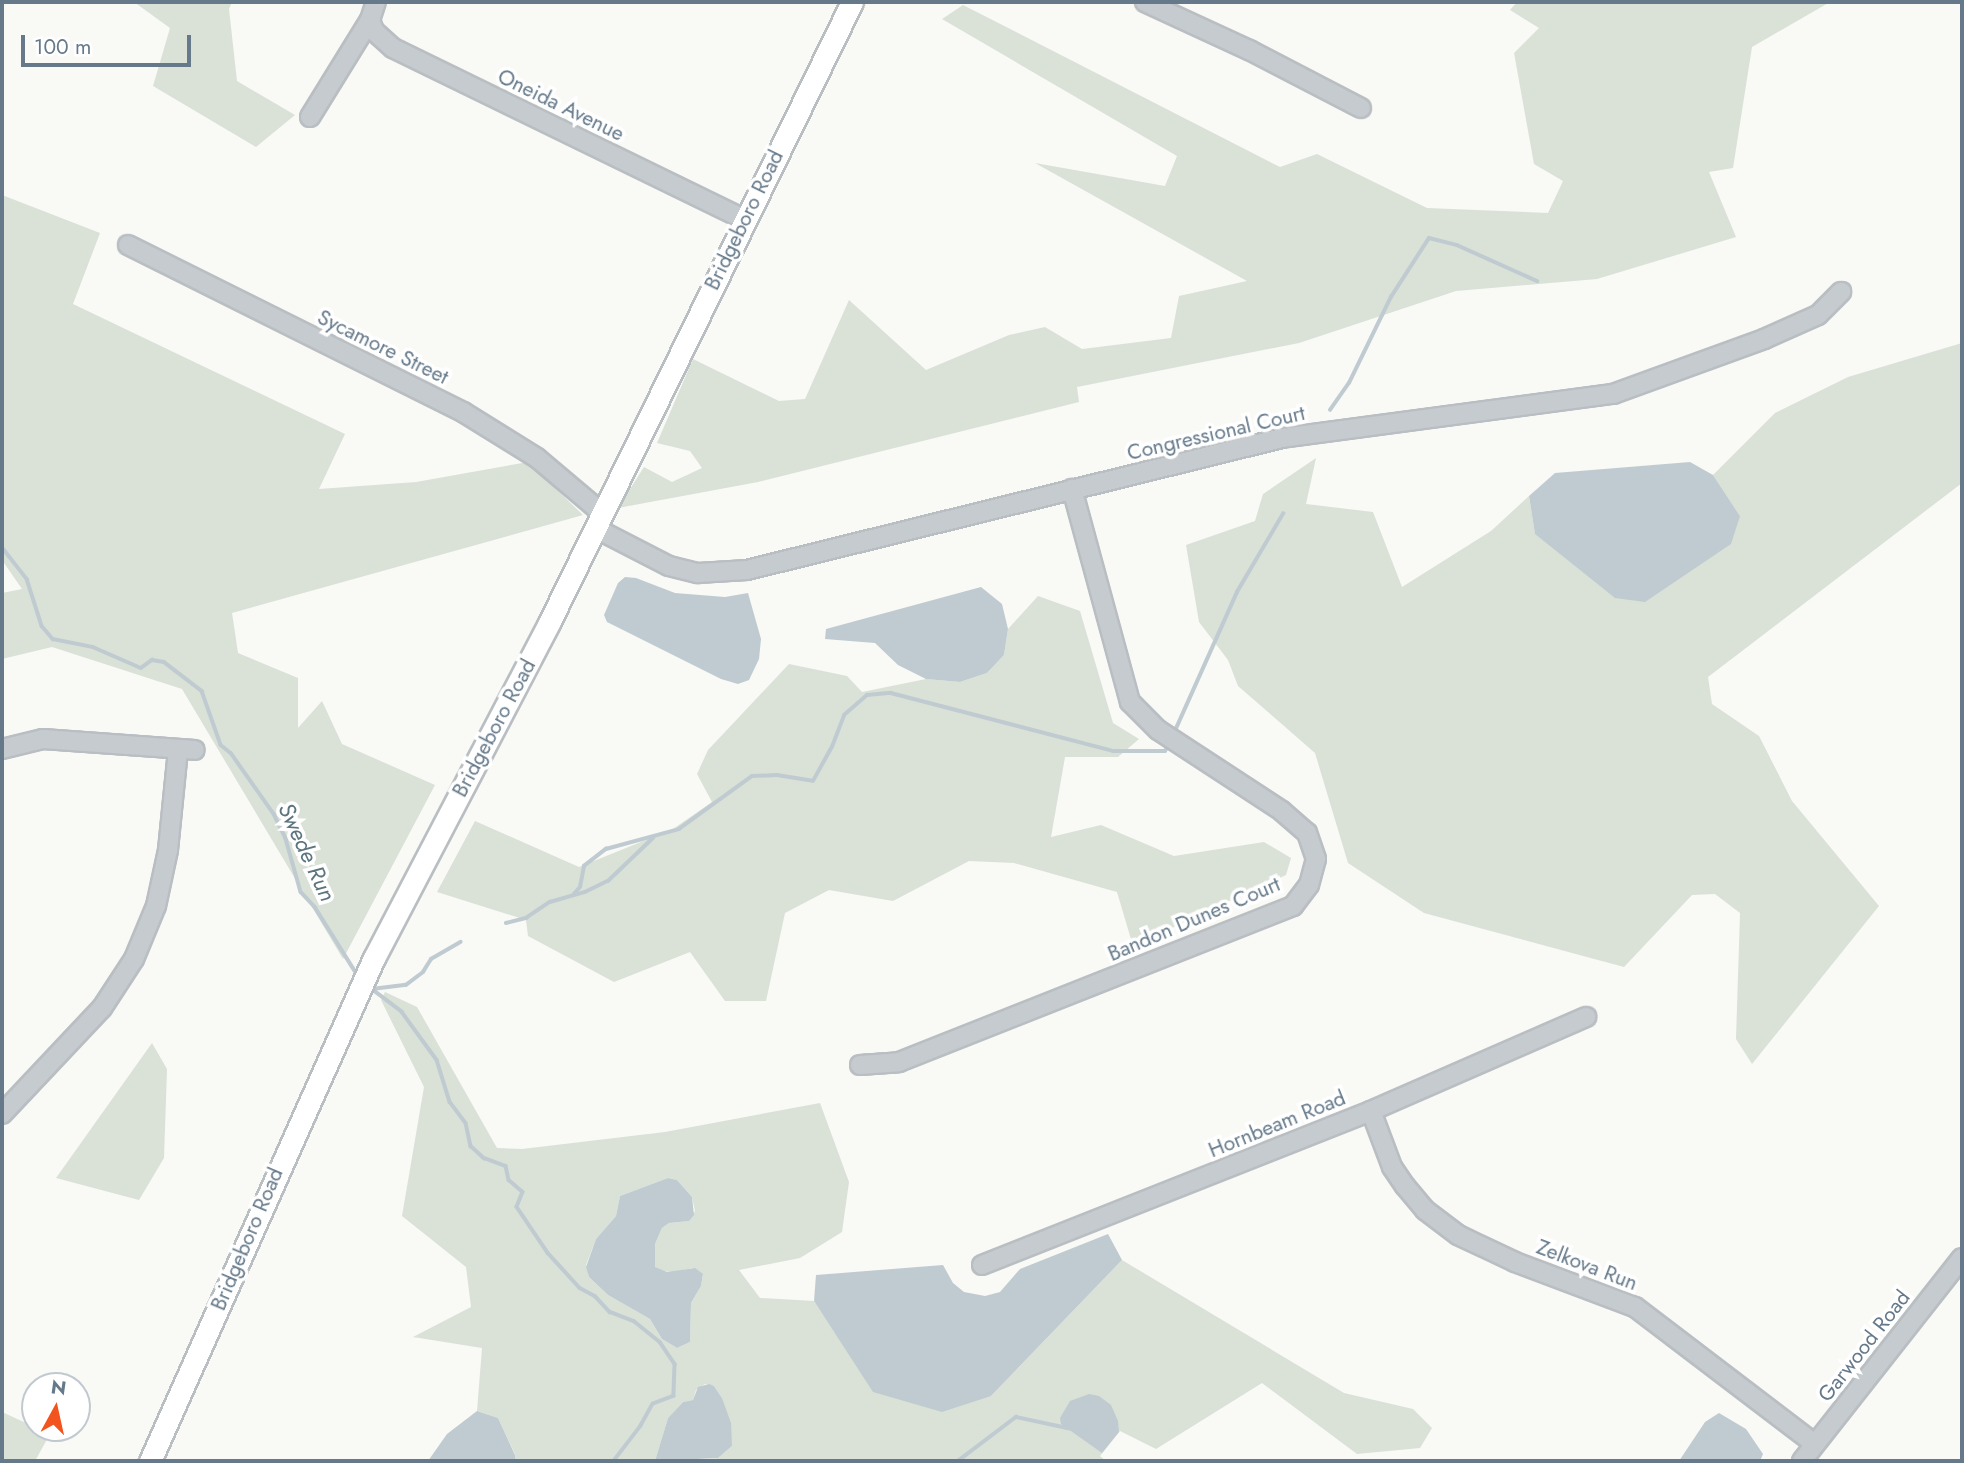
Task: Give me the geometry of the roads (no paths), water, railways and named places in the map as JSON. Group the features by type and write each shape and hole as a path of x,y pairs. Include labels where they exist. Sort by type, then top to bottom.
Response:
{"main road":[{"name":"Bridgeboro Road","path":"150,1461 374,958 599,521 852,2"}],"street":[{"path":"310,117 370,20 376,2"},
{"path":"1144,2 1249,50 1361,108"},
{"name":"Oneida Avenue","path":"370,20 374,31 393,48 744,219"},
{"name":"Sycamore Street","path":"128,244 463,412 537,458 599,521"},
{"name":"Congressional Court","path":"599,521 669,566 698,573 747,570 1282,438 1613,394 1647,384 1764,339 1818,314 1841,292"},
{"name":"Bandon Dunes Court","path":"860,1065 899,1062 1293,906 1309,885 1316,859 1307,833 1282,811 1158,730 1130,702 1072,489"},
{"path":"2,749 43,739 187,750 156,906 134,959 102,1008 2,1114"},
{"name":"Hornbeam Road","path":"982,1265 1371,1111 1586,1017"},
{"name":"Zelkova Run","path":"1371,1111 1398,1177 1425,1210 1443,1224 1458,1235 1516,1262 1635,1307 1815,1444"},
{"name":"Garwood Road","path":"1801,1461 1962,1258"}],"waterway":[{"path":"1330,410 1349,383 1391,297 1429,238 1457,245 1537,281"},
{"path":"1174,733 1237,592 1283,514"},
{"name":"Swede Run","path":"2,547 27,579 42,626 53,639 93,647 141,668 152,660 164,662 202,691 221,745 231,753 274,814 286,839 301,892 315,907 355,971"},
{"path":"574,894 580,887 584,866 606,849 679,829 752,776 777,775 813,781 832,747 844,715 867,695 891,693 1113,751 1165,751 1170,744"},
{"path":"506,923 526,918 550,902 585,892 608,881 653,838"},
{"path":"372,989 406,985 423,972 431,959 460,942"},
{"name":"Swede Run","path":"372,989 402,1012 437,1060 450,1102 466,1123 471,1146 484,1158 506,1166 509,1180 523,1192 517,1207 548,1253 580,1288 595,1296 610,1312 634,1321 660,1342 675,1364 674,1396 653,1404 641,1426 614,1461"},
{"path":"958,1461 1016,1417 1072,1429"}]}
